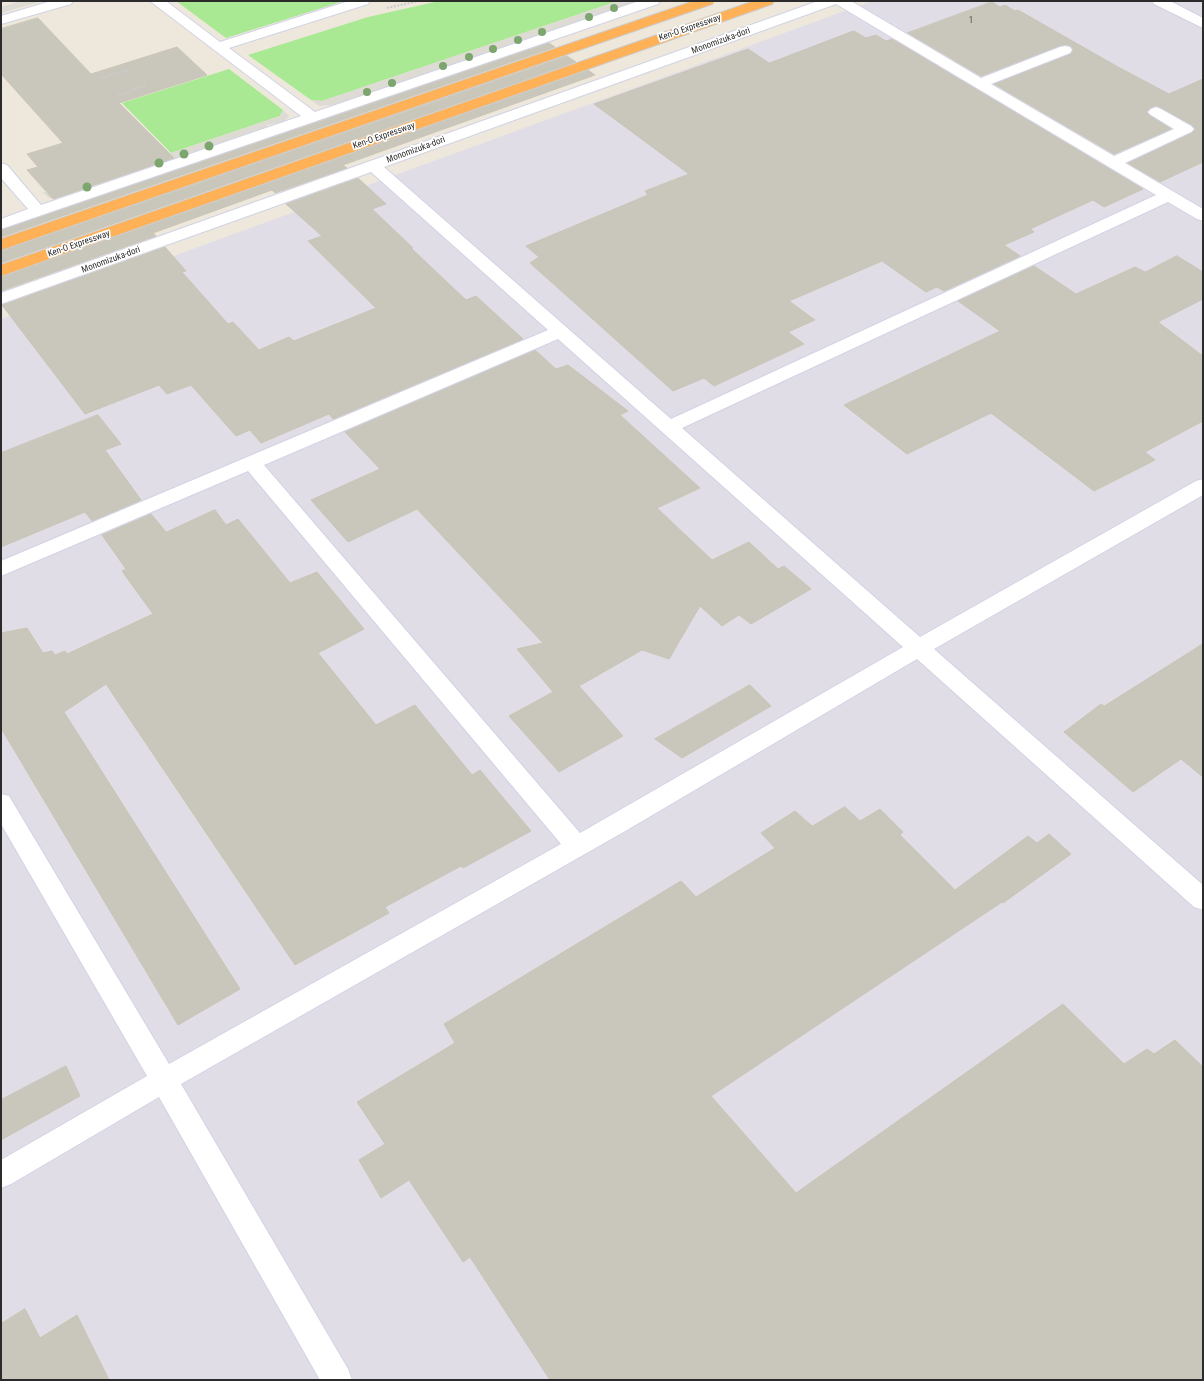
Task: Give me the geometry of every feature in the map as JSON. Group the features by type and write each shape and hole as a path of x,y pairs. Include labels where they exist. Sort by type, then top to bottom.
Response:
{"highway":[{"name":"Ken-O Expressway","path":"1,245 708,1"},
{"name":"Ken-O Expressway","path":"1,271 767,1"}],"street":[{"path":"1,20 66,1"},
{"path":"157,1 312,117"},
{"path":"218,47 363,1"},
{"path":"1,224 653,1"},
{"name":"Monomizuka-dori","path":"1,299 832,1"},
{"path":"841,1 1202,213"},
{"path":"1159,1 1203,24"},
{"path":"1035,48 1049,56"},
{"path":"980,83 1065,50"},
{"path":"1114,162 1186,129 1156,112"},
{"path":"374,166 562,330 669,427 1203,900"},
{"path":"1,168 38,211"},
{"path":"669,427 1169,195"},
{"path":"1,569 562,330"},
{"path":"252,462 577,846"},
{"path":"1,1175 164,1080 618,823 919,648 1203,486"},
{"path":"1,803 164,1080 337,1380"}],"path":[{"path":"100,78 130,70"},
{"path":"118,96 146,85"}],"shaded area":[{"path":"20,1 43,1 1,13 1,7"},
{"path":"618,1 638,1 333,105 319,106 311,100 322,101"},
{"path":"872,1 1203,1 1203,1380 1,1380 1,319"},
{"path":"283,110 289,116 284,122 266,125 268,127 214,145 205,146 206,148 189,154 188,152 180,155 181,157 164,162 162,161 138,171 137,169 128,172 130,174 82,188 83,190 61,197 49,198 42,192 54,193 280,116"}],"green space":[{"path":"176,1 344,1 226,38"},
{"path":"439,1 618,1 322,101 311,100 248,55 368,17"},
{"path":"229,69 283,110 280,116 171,153 122,103"}],"building":[{"path":"992,2 1000,7 1005,5 1015,11 1018,10 1169,94 1203,79 1203,162 1160,182 1128,163 1192,133 1195,130 1192,125 1157,106 1150,108 1147,113 1171,129 1114,154 994,84 1071,54 1073,49 1070,46 1059,46 981,76 908,33"},
{"path":"38,18 91,74 177,47 207,75 119,103 174,158 53,199 27,170 38,167 27,154 63,143 1,74 1,29"},
{"path":"854,31 866,38 876,35 886,41 892,39 1143,189 1104,207 1093,200 1030,229 1034,232 1004,245 1020,256 944,291 937,287 926,292 882,261 789,301 815,320 788,332 804,344 714,386 704,378 673,391 530,263 539,257 526,246 648,195 645,191 689,174 594,104 748,49 769,63"},
{"path":"549,43 555,47 1,237 1,230"},
{"path":"567,56 576,62 1,263 1,251"},
{"path":"588,70 595,75 343,165 347,168 275,193 272,190 153,233 156,236 1,291 1,277"},
{"path":"358,178 386,204 372,209 413,248 412,249 466,300 476,296 523,339 333,419 329,414 261,443 250,430 236,436 191,385 167,394 159,385 85,414 2,305 165,247 186,271 182,272 228,324 233,322 259,350 289,337 294,341 376,308 308,241 322,236 286,204"},
{"path":"1177,256 1203,272 1203,299 1158,322 1203,356 1203,421 1145,452 1155,460 1094,491 991,413 907,454 844,405 1000,331 958,301 1034,266 1076,294 1135,267 1145,272"},
{"path":"535,350 556,369 568,365 628,411 620,415 700,488 657,508 712,560 749,542 778,569 784,566 811,589 751,624 739,615 722,626 700,606 669,659 642,650 579,686 623,736 559,772 509,716 553,692 517,649 543,643 417,509 348,542 311,500 380,469 345,432"},
{"path":"98,415 121,444 105,450 141,500 92,521 85,512 1,547 1,453"},
{"path":"215,510 226,525 238,519 290,583 317,572 364,629 318,653 376,725 415,705 472,775 480,770 531,831 463,868 461,866 385,907 389,913 295,965 106,684 64,712 240,989 178,1025 1,728 1,633 27,628 43,653 52,651 55,655 65,651 67,654 153,614 122,571 126,569 102,535 151,514 166,532"},
{"path":"1203,644 1203,777 1181,759 1133,792 1064,732 1101,704 1104,706"},
{"path":"750,685 771,706 682,758 655,739"},
{"path":"845,807 860,821 880,809 903,832 900,835 955,890 1028,836 1037,843 1049,834 1071,854 1003,903 1002,902 711,1096 796,1193 1063,1004 1124,1064 1147,1049 1154,1054 1175,1040 1203,1067 1203,1380 550,1380 470,1257 463,1262 409,1180 381,1198 359,1160 385,1144 357,1102 455,1043 444,1024 681,881 696,897 775,848 761,833 795,811 812,826"},
{"path":"66,1066 80,1096 1,1140 1,1100"},
{"path":"25,1309 40,1338 77,1315 109,1380 1,1380 1,1324"}]}
